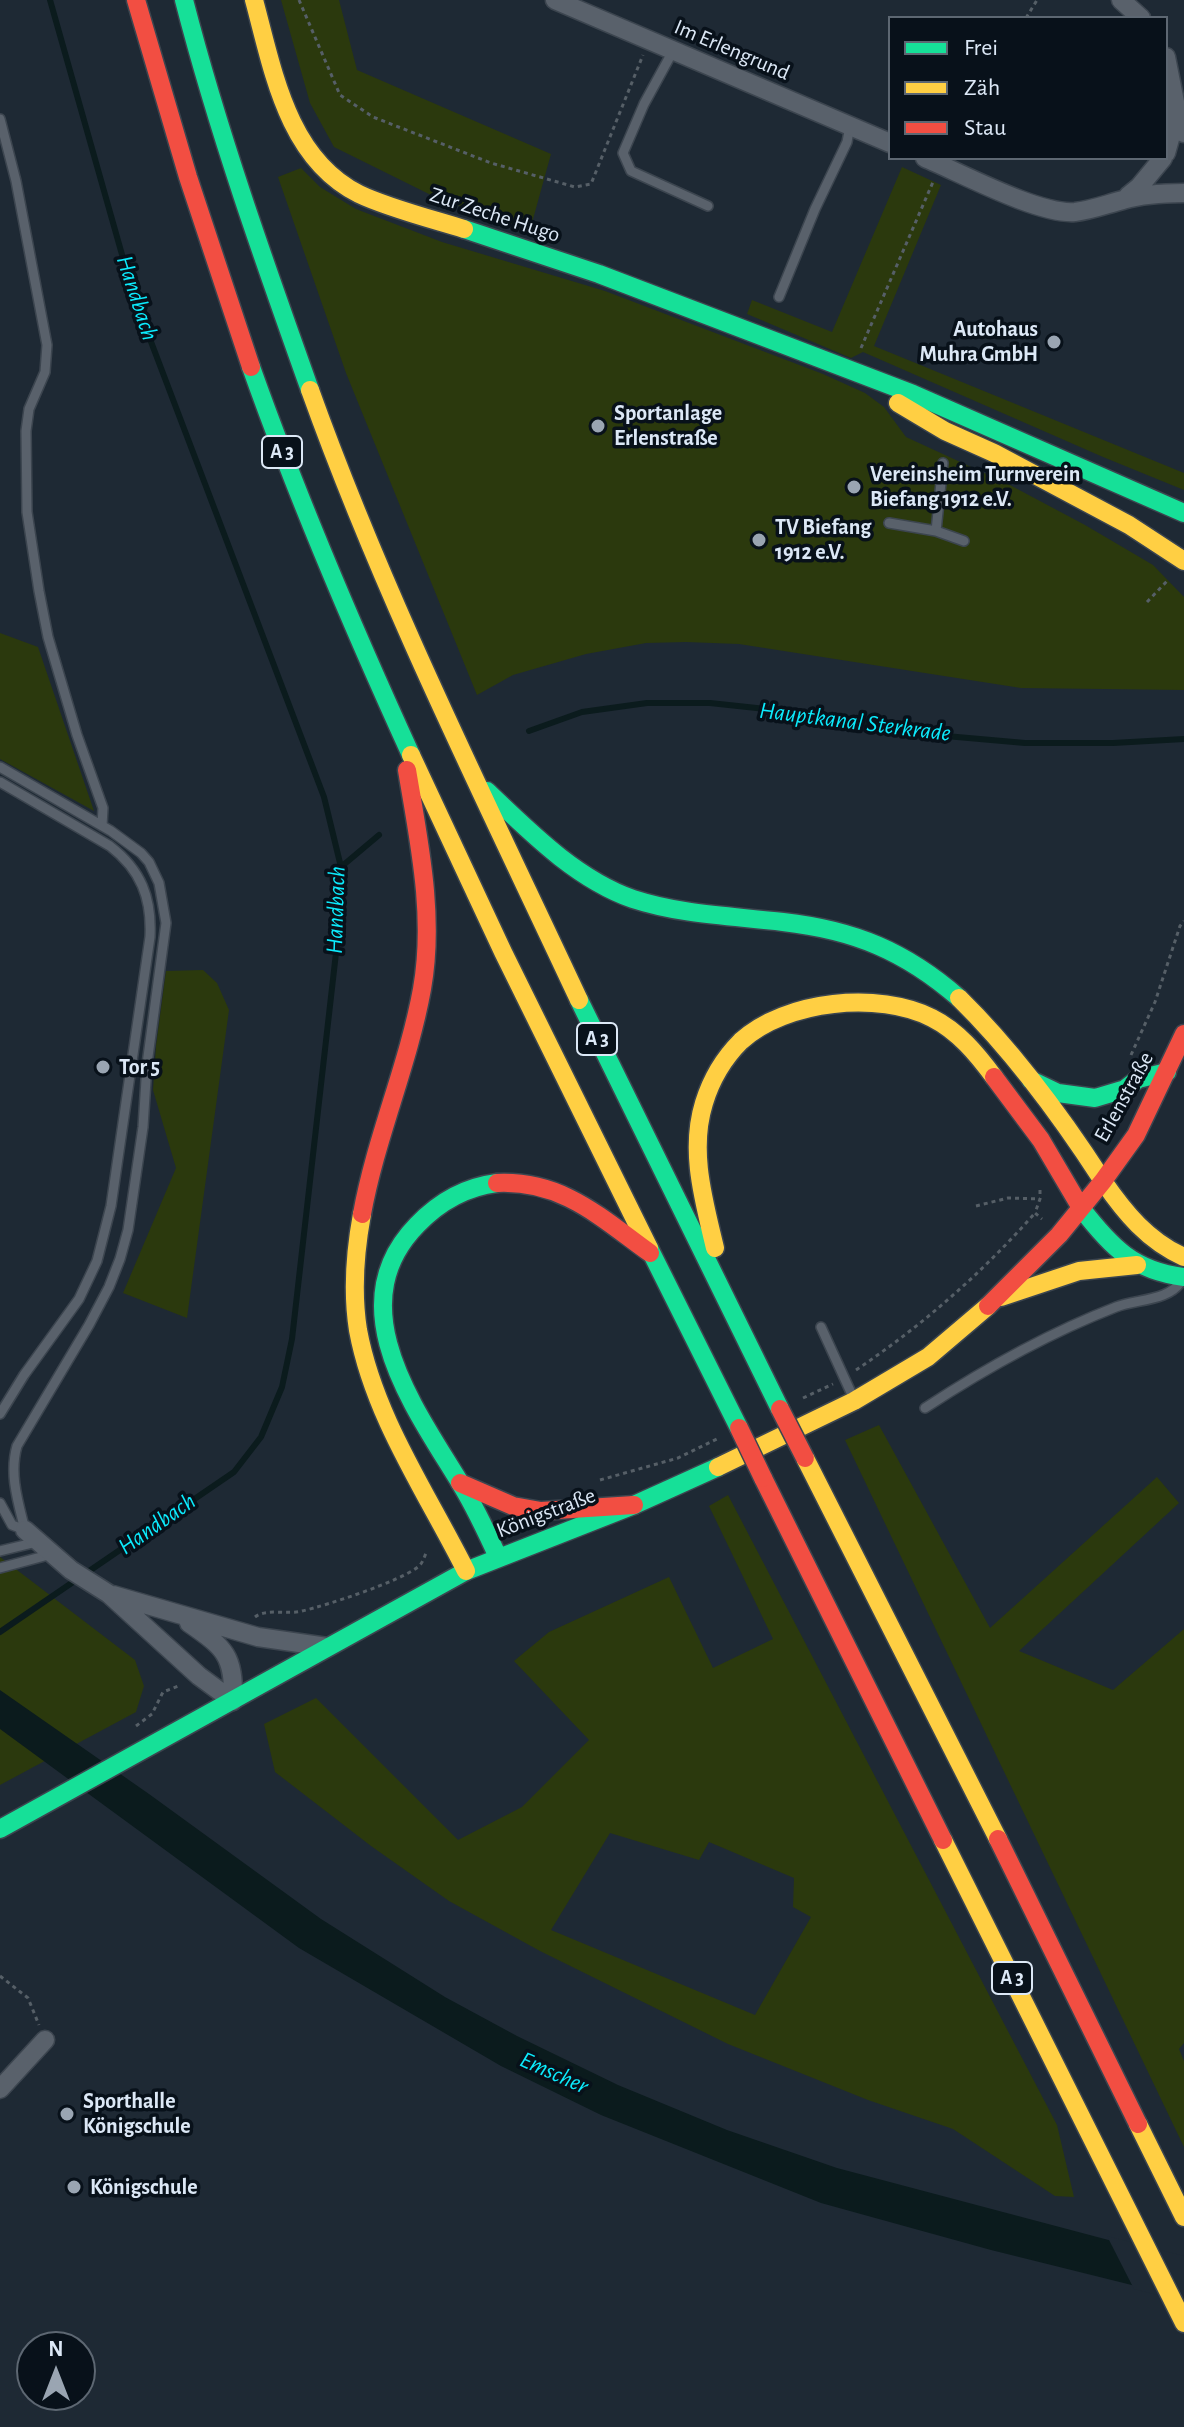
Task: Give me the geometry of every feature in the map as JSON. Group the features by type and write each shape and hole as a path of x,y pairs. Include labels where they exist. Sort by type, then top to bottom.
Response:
{"main road":[{"name":"A 3","path":"136,0 183,165 242,343 288,467 401,732 553,1054 1184,2323"},
{"name":"A 3","path":"184,0 204,77 247,210 333,454 473,778 598,1041 1184,2217"},
{"name":"Zur Zeche Hugo","path":"254,0 291,120 304,146 322,168 341,184 385,205 673,300 913,394 1184,513"},
{"name":"Zur Zeche Hugo","path":"829,363 945,431 994,453 1129,525 1178,568"},
{"path":"401,732 424,871 427,951 409,1044 360,1210 354,1296 361,1343 375,1389 394,1434 466,1571"},
{"path":"473,778 563,860 617,892 688,913 822,927 871,941 934,975 971,1007 1031,1080 1138,1227 1154,1241 1184,1257"},
{"path":"726,1298 698,1166 698,1128 705,1097 719,1068 749,1033 809,1008 839,1004 901,1007 932,1018 959,1036 983,1062 1041,1139 1081,1208 1104,1239 1137,1265 1184,1277"},
{"name":"Erlenstraße","path":"1103,1181 1136,1135 1184,1034"},
{"path":"1031,1080 1058,1093 1099,1097 1125,1089 1138,1079 1167,1072"},
{"name":"Königstraße","path":"0,1829 466,1571 634,1505 854,1401 928,1357 997,1298 1059,1235 1103,1181"},
{"path":"498,1557 460,1483 408,1399 395,1368 385,1329 384,1308 388,1275 401,1245 417,1223 454,1195 484,1184 518,1182 543,1186 566,1196 652,1254"},
{"path":"997,1298 1079,1271 1137,1265"},
{"path":"460,1483 513,1506 541,1511 634,1505"}],"street":[{"name":"Im Erlengrund","path":"555,0 888,142"},
{"path":"1121,0 1139,16"},
{"path":"1168,67 1184,133"},
{"path":"1168,146 1175,102"},
{"path":"1122,200 1139,187 1161,160"},
{"path":"933,161 1037,206 1057,211 1091,209 1151,193 1184,193"},
{"path":"38,1542 71,1570 101,1589 199,1676 233,1701"},
{"path":"101,1589 175,1614 247,1633 327,1647"},
{"path":"175,1614 224,1650 231,1670 233,1701"},
{"path":"0,2089 45,2040"}],"lane":[{"path":"673,51 644,104 623,153 631,171 708,206"},
{"path":"0,119 16,181 47,345 45,372 29,409 26,431 27,512 48,637 103,808 102,826"},
{"path":"779,297 847,142 850,126"},
{"path":"936,531 943,463"},
{"path":"889,523 936,531 964,541"},
{"path":"0,767 102,826 141,853 159,883 166,923 128,1230 109,1287 17,1446 13,1461 16,1493 38,1542"},
{"path":"0,782 123,856 142,885 151,910 150,937 111,1206 97,1261 79,1299 0,1414"},
{"path":"925,1408 966,1381 1039,1341 1132,1301 1157,1297 1177,1289 1184,1277"},
{"path":"821,1327 854,1401"},
{"path":"0,1503 12,1525 38,1542"},
{"path":"0,1551 38,1542"},
{"path":"0,1568 38,1542"}],"path":[{"path":"299,0 340,95 351,103 373,117 491,163 575,187 591,184 648,41"},
{"path":"857,356 933,161"},
{"path":"1147,602 1178,568"},
{"path":"1130,1056 1136,1049 1155,1002 1184,921"},
{"path":"976,1206 1008,1198 1040,1199"},
{"path":"247,1633 253,1619 260,1613 302,1612 405,1574 421,1565 428,1546"},
{"path":"134,1728 152,1714 163,1692"},
{"path":"0,1976 28,1998 45,2040"}],"green space":[{"path":"281,0 339,0 357,70 551,154 530,230 437,198 334,147 310,103"},
{"path":"902,167 941,185 874,346 1184,473 1184,490 863,352 851,358 747,314 752,300 832,332"},
{"path":"301,168 320,187 356,209 442,242 605,291 865,393 884,407 906,437 1008,484 1153,565 1184,597 1184,690 1021,688 739,644 686,642 646,643 586,654 513,675 477,695 346,373 278,177"},
{"path":"0,633 38,647 94,811 0,759"},
{"path":"203,970 217,983 229,1010 187,1318 123,1293 176,1168 153,1090 166,971"},
{"path":"879,1425 990,1628 1157,1477 1179,1503 1019,1651 1113,1690 1184,1629 1184,2043 1179,2049 1184,2061 1184,2147 845,1440"},
{"path":"728,1495 1057,2125 1074,2197 1055,2196 953,2129 868,2100 728,2044 540,1951 449,1901 275,1772 264,1724 316,1698 458,1840 522,1807 589,1740 514,1661 549,1632 669,1577 713,1668 773,1639 709,1506","holes":["610,1833 699,1860 709,1842 794,1878 793,1907 811,1917 755,2015 551,1930"]},
{"path":"0,1557 135,1660 144,1686 136,1712 0,1785"}],"water":[{"name":"Emscher","path":"0,1690 321,1919 445,1997 517,2036 618,2085 727,2130 837,2168 1184,2260 1184,2298 991,2250 821,2203 601,2115 501,2066 299,1948 0,1729"}],"pier":[{"path":"1107,2236 1184,2256 1184,2302 1134,2289"}],"waterway":[{"name":"Handbach","path":"0,1632 234,1472 261,1437 282,1387 292,1339 341,909 341,867 324,797 134,297 50,0"},
{"name":"Hauptkanal Sterkrade","path":"529,731 582,712 647,703 710,703 831,716 912,733 1025,743 1184,739"},
{"name":"Hauptkanal Sterkrade","path":"341,867 379,835"}],"traffic: fast":[{"path":"184,0 227,147 310,390"},
{"path":"464,229 599,274 913,394 1184,513"},
{"path":"251,367 327,563 411,755"},
{"path":"487,791 555,853 612,890 670,908 809,926 856,937 919,967 959,998"},
{"path":"579,1000 780,1409"},
{"path":"1031,1080 1058,1093 1095,1098 1125,1089 1138,1079 1167,1072"},
{"path":"497,1183 463,1192 443,1203 417,1225 394,1257 384,1290 384,1324 407,1392 472,1503 498,1557"},
{"path":"1081,1208 1125,1255 1151,1269 1184,1277"},
{"path":"649,1248 739,1428"},
{"path":"0,1829 466,1571 634,1505 718,1467"}],"traffic: slow":[{"path":"254,0 287,110 315,158 335,178 359,194 464,229"},
{"path":"310,390 403,622 579,1000"},
{"path":"898,403 945,431 994,453 1129,525 1184,561"},
{"path":"411,755 503,952 649,1248"},
{"path":"959,998 1036,1085 1103,1181"},
{"path":"715,1248 700,1176 700,1121 707,1094 723,1062 741,1041 760,1027 782,1016 834,1004 886,1004 932,1018 950,1029 994,1077"},
{"path":"1103,1181 1138,1225 1159,1243 1184,1257"},
{"path":"362,1214 356,1257 355,1301 366,1362 403,1454 466,1571"},
{"path":"1001,1297 1079,1271 1137,1265"},
{"path":"718,1467 854,1401 928,1357 988,1306"},
{"path":"805,1458 998,1839"},
{"path":"943,1840 1184,2323"},
{"path":"1138,2124 1184,2217"}],"traffic: jam":[{"path":"136,0 188,177 251,367"},
{"path":"362,1214 375,1157 416,1018 426,962 424,879 407,770"},
{"path":"988,1306 1059,1235 1103,1181 1136,1135 1184,1034"},
{"path":"994,1077 1041,1140 1081,1208"},
{"path":"497,1183 520,1184 561,1194 597,1214 650,1253"},
{"path":"780,1409 805,1458"},
{"path":"739,1428 763,1478"},
{"path":"763,1478 943,1840"},
{"path":"460,1483 513,1506 541,1511 634,1505"},
{"path":"998,1839 1138,2124"}],"place":[{"name":"Autohaus Muhra GmbH","path":"1054,342"},
{"name":"Sportanlage Erlenstraße","path":"598,426"},
{"name":"Vereinsheim Turnverein Biefang 1912 e.V.","path":"854,487"},
{"name":"TV Biefang 1912 e.V.","path":"759,540"},
{"name":"Tor 5","path":"103,1067"},
{"name":"Sporthalle Königschule","path":"67,2114"},
{"name":"Königschule","path":"74,2187"}]}
